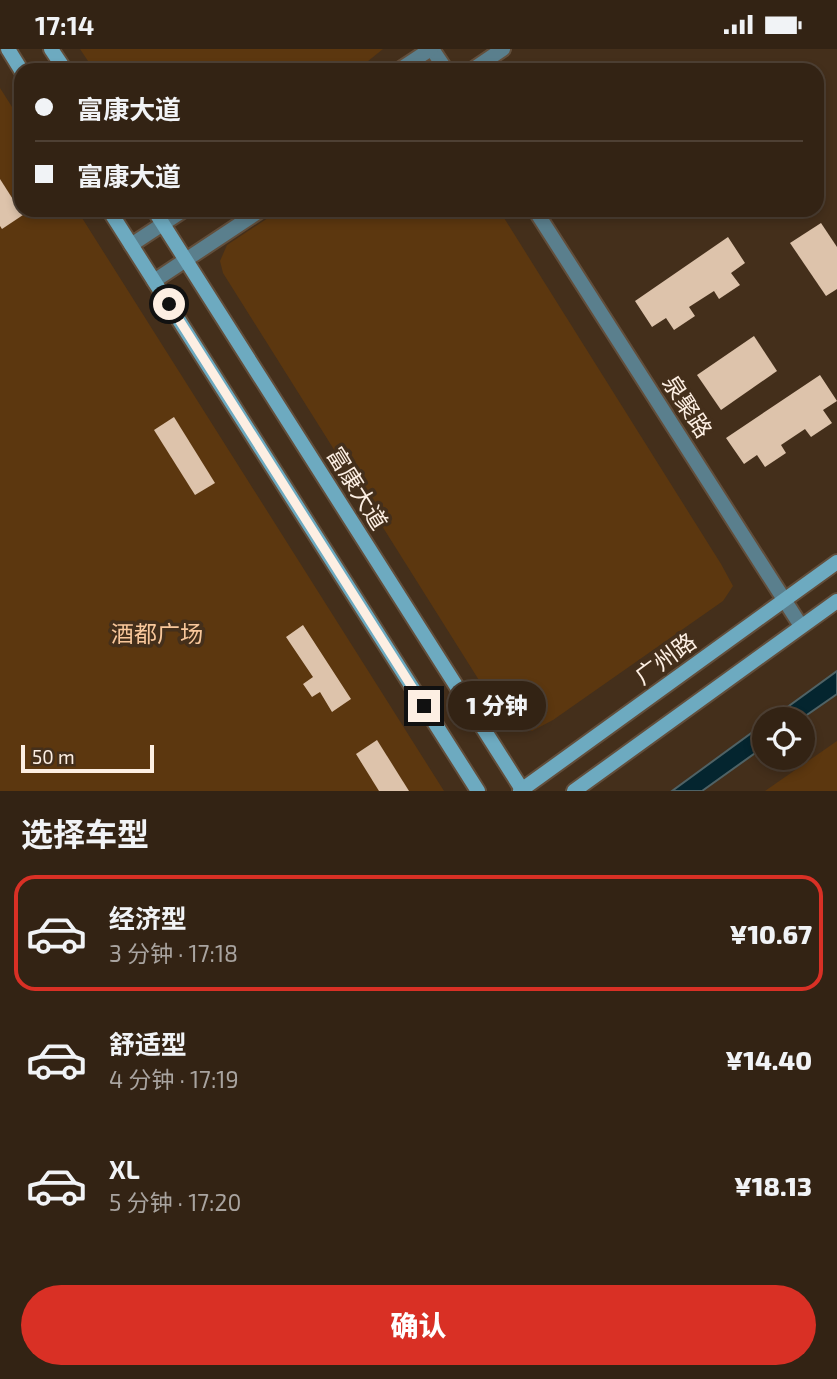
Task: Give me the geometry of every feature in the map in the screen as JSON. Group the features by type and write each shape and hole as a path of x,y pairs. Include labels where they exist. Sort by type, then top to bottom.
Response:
{"street":[{"path":"410,63 432,49"},
{"path":"482,63 503,49"},
{"path":"113,217 478,791"},
{"name":"富康大道","path":"158,217 522,791"},
{"path":"131,245 174,217"},
{"path":"154,281 250,217"},
{"name":"泉聚路","path":"539,217 802,626"},
{"name":"广州路","path":"522,791 837,562"},
{"path":"574,791 837,601"}],"green space":[{"path":"80,49 383,49 366,63 89,63"},
{"name":"酒都广场","path":"0,88 14,110 14,217 81,217 444,791 0,791"},
{"path":"269,217 503,217 721,564 733,586 723,601 553,720 532,731 511,724 494,704 223,273 220,261 227,245"},
{"path":"837,741 837,791 765,791 795,770 815,770 815,756"}],"water":[{"path":"837,671 837,694 815,709 815,707 788,707"},
{"path":"752,733 752,755 702,791 672,791"}],"building":[{"path":"0,179 14,201 14,217 20,217 2,229"},
{"path":"821,223 837,247 837,289 826,296 790,243"},
{"path":"728,237 745,263 731,273 740,285 719,299 714,291 689,307 695,316 674,330 666,318 652,327 635,301"},
{"path":"754,336 777,371 721,410 697,375"},
{"path":"820,375 837,401 823,410 832,423 811,437 805,429 781,445 786,453 765,467 757,455 744,464 726,438"},
{"path":"174,417 215,483 195,495 154,430"},
{"path":"303,625 351,699 332,712 320,692 312,697 303,684 313,677 286,637"},
{"path":"377,740 409,791 379,791 356,754"}],"route":[{"path":"169,304 424,706"}]}
